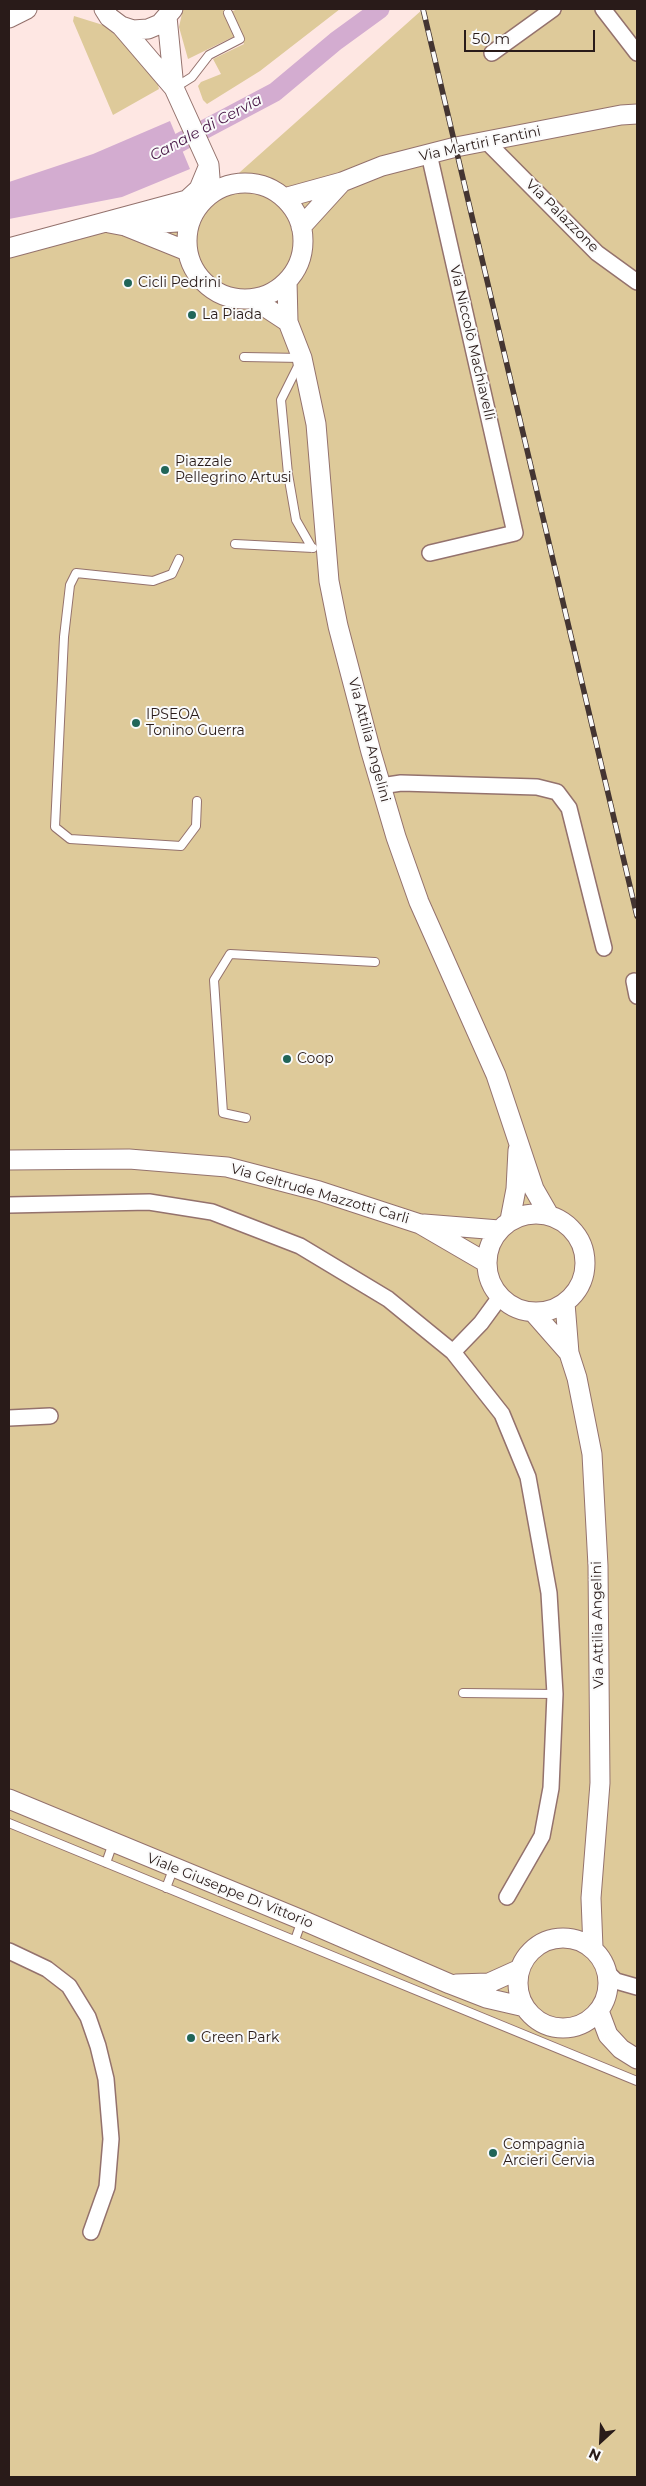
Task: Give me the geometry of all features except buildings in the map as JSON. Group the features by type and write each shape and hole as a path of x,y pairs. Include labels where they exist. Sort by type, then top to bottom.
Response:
{"street":[{"path":"104,9 109,17 120,26 174,88 209,166 210,195"},
{"path":"492,53 553,9"},
{"path":"603,9 637,53"},
{"path":"120,26 133,30 148,29 170,13"},
{"path":"170,13 174,88"},
{"name":"Via Martiri Fantini","path":"284,198 342,182 382,166 578,124 637,114"},
{"name":"Via Martiri Fantini","path":"429,156 491,146 578,124"},
{"name":"Via Palazzone","path":"491,146 597,253 637,282"},
{"name":"Via Niccolò Machiavelli","path":"429,156 515,533 430,553"},
{"path":"209,166 234,184"},
{"path":"9,248 116,224 187,200 199,189 209,166"},
{"path":"301,227 342,182"},
{"path":"116,224 178,222 194,213 210,195 234,184 252,183 269,188 284,198 295,211 301,227 303,246 298,265 287,281 272,293 253,299 235,299 218,293 203,282 193,268 187,251 187,231 194,213"},
{"path":"116,224 187,251"},
{"name":"Via Attilia Angelini","path":"287,281 288,322 302,358 316,424 319,548 381,786 419,902 496,1075 534,1189 548,1215"},
{"path":"253,299 288,322"},
{"path":"381,786 401,782 537,787 557,792 569,808 604,948"},
{"path":"634,981 637,996"},
{"name":"Via Attilia Angelini","path":"505,1225 516,1189 518,1138"},
{"name":"Via Geltrude Mazzotti Carli","path":"9,1160 129,1159 226,1166 319,1191 420,1224 487,1263"},
{"path":"9,1204 149,1202 212,1212 300,1246 388,1299 453,1352 502,1414 528,1477 548,1593 555,1694 551,1788 542,1836 507,1897"},
{"path":"535,1213 548,1215 562,1220 581,1240 586,1268 575,1294 565,1303 550,1311 533,1312 515,1307 500,1297 488,1275 487,1263 490,1245 505,1225 535,1213"},
{"name":"Via Geltrude Mazzotti Carli","path":"420,1224 505,1225"},
{"path":"453,1352 482,1323 500,1297"},
{"name":"Via Attilia Angelini","path":"565,1303 569,1354 577,1378 592,1454 598,1566 600,1783 591,1898 593,1948"},
{"name":"Via Attilia Angelini","path":"533,1312 569,1354"},
{"path":"9,1418 50,1416"},
{"name":"Viale Giuseppe Di Vittorio","path":"9,1799 302,1920 450,1984 486,1998 525,2007"},
{"name":"Via Attilia Angelini","path":"566,1937 581,1919 591,1898"},
{"path":"608,2035 544,2024 525,2007 519,1995 518,1982 520,1969 527,1955 538,1945 551,1939 566,1937 580,1941 593,1948 602,1960 608,1973 616,1981 637,1986"},
{"path":"9,1951 47,1969 69,1986 88,2017 98,2046 107,2089 111,2139 106,2187 91,2232"},
{"name":"Viale Giuseppe Di Vittorio","path":"450,1984 489,1982 520,1969"},
{"path":"569,2028 591,2019 599,2010 606,1999 608,1973"},
{"path":"599,2010 608,2035 622,2049 637,2059"}],"lane":[{"path":"174,88 192,77 209,55 240,39 228,13"},
{"path":"244,357 302,358 281,400 288,474 296,520 319,548"},
{"path":"235,544 319,548"},
{"path":"179,559 172,574 153,580 76,573 70,585 64,637 56,827 70,839 181,846 196,826 197,801"},
{"path":"246,1118 223,1113 214,980 230,954 375,962"},
{"path":"463,1694 555,1694"},
{"path":"9,1823 637,2081"},
{"path":"106,1863 113,1843"},
{"path":"166,1888 174,1868"},
{"path":"295,1940 302,1920"}],"shaded area":[{"path":"183,9 223,9 235,36 188,59 179,27"},
{"path":"238,9 340,9 260,71 207,104 203,100 198,86 201,82 221,74 213,59 244,44 230,12"},
{"path":"423,9 637,9 637,2477 9,2477 9,251 194,213"},
{"path":"74,16 103,25 118,37 148,71 159,89 113,115 73,21"},
{"path":"170,121 190,169 122,197 9,219 9,182 93,154"}],"waterway":[{"name":"Canale di Cervia","path":"156,155 275,92 336,41 380,9"}],"railway":[{"path":"423,9 637,916"}],"place":[{"name":"Cicli Pedrini","path":"128,283"},
{"name":"La Piada","path":"192,315"},
{"name":"Piazzale Pellegrino Artusi","path":"165,470"},
{"name":"IPSEOA Tonino Guerra","path":"136,723"},
{"name":"Coop","path":"287,1059"},
{"name":"Green Park","path":"191,2038"},
{"name":"Compagnia Arcieri Cervia","path":"493,2153"}]}
